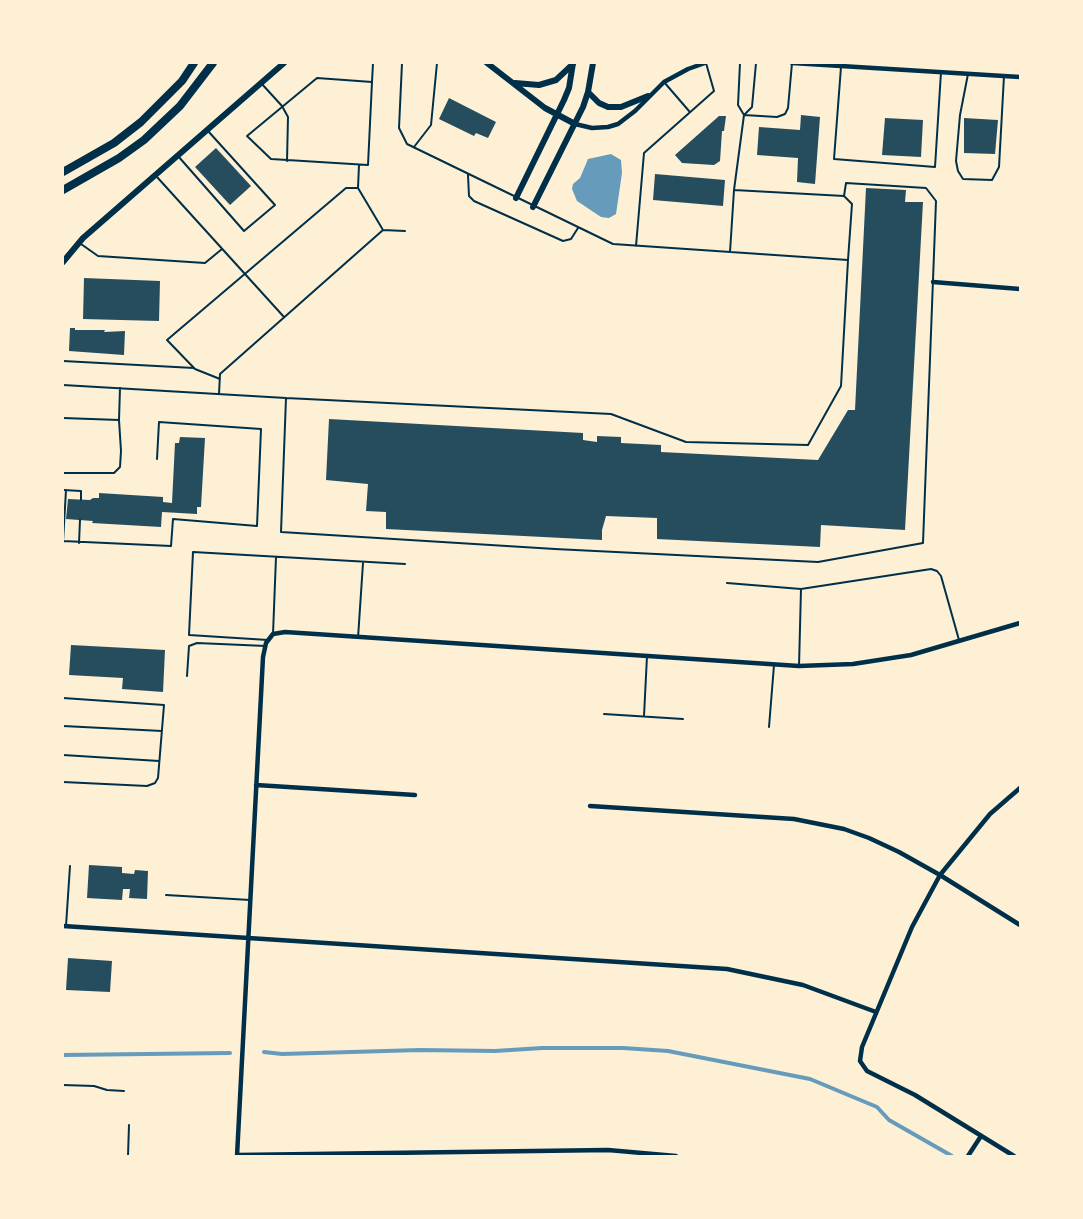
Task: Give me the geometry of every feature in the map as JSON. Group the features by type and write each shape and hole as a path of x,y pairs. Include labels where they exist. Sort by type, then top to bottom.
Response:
{"highway":[{"path":"63,172 114,143 141,122 182,81 194,63"},
{"path":"63,190 119,158 144,140 180,106 213,63"}],"street":[{"path":"63,262 79,242 284,63"},
{"path":"487,63 545,108 574,124 592,128 618,124 635,111 664,82 688,69 706,63"},
{"path":"514,83 539,85 556,80 573,63"},
{"path":"516,198 569,88 573,63"},
{"path":"533,207 588,92 593,63"},
{"path":"792,63 1020,77"},
{"path":"588,92 599,102 608,106 621,107 648,96"},
{"path":"933,282 1020,289"},
{"path":"676,1156 608,1150 237,1155 263,657 269,639 285,632 799,666 880,661 911,656 1020,623"},
{"path":"256,786 415,795"},
{"path":"1014,1156 915,1095 867,1071 861,1065 862,1047 876,1012 912,927 940,875 990,814 1020,788"},
{"path":"590,806 794,819 817,823 869,838 940,875 1020,925"},
{"path":"65,926 727,969 803,985 876,1012"},
{"path":"968,1156 981,1136"}],"lane":[{"path":"372,82 317,78 247,136 271,159 368,165 373,63"},
{"path":"402,63 399,128 407,144 612,244 848,260"},
{"path":"414,147 431,125 436,63"},
{"path":"636,246 644,153 714,91 706,63"},
{"path":"730,252 734,190 744,115 738,105 740,63"},
{"path":"744,115 753,107 756,63"},
{"path":"744,115 777,117 785,114 788,108 792,63"},
{"path":"841,66 834,159 935,167 941,72"},
{"path":"968,74 960,115 956,161 963,179 973,180 992,180 999,167 1004,76"},
{"path":"664,82 690,112"},
{"path":"261,83 282,106 288,117 287,161"},
{"path":"178,156 244,231 275,205 207,130"},
{"path":"359,164 358,188 383,230"},
{"path":"468,174 470,195 474,201 563,241 571,239 578,228"},
{"path":"155,175 284,317"},
{"path":"286,398 281,532 818,562 923,543 936,201 926,188 846,183 844,196"},
{"path":"194,368 167,340 346,188 358,188"},
{"path":"63,385 611,414 686,441 808,445 841,386 852,204 844,196 734,190"},
{"path":"219,394 220,374 383,230 405,231"},
{"path":"79,242 98,256 205,264 222,249"},
{"path":"63,361 194,368 220,379"},
{"path":"63,473 117,472 120,467 121,451 120,388"},
{"path":"63,418 119,420"},
{"path":"81,500 81,490 64,490 63,542 171,546 173,519 257,526 261,429 159,422 157,459"},
{"path":"79,543 80,520"},
{"path":"269,639 189,635 193,552 405,564"},
{"path":"269,639 276,557"},
{"path":"358,638 363,562"},
{"path":"727,583 801,589 931,569 937,571 941,576 959,640"},
{"path":"799,666 801,589"},
{"path":"188,676 189,646 269,639"},
{"path":"644,716 647,656"},
{"path":"769,727 774,665"},
{"path":"63,698 164,705 160,762 155,783 147,786 63,782"},
{"path":"604,714 683,719"},
{"path":"63,726 162,730"},
{"path":"63,755 160,762"},
{"path":"65,926 70,866"},
{"path":"166,895 250,900"},
{"path":"63,1085 94,1086 107,1090 124,1091"},
{"path":"128,1156 129,1125"}],"water":[{"path":"611,154 621,160 622,173 616,214 609,218 601,217 577,201 572,189 573,184 580,178 588,159"}],"building":[{"path":"449,98 496,122 488,138 476,133 474,136 439,119"},
{"path":"801,115 820,117 815,184 797,182 798,158 757,155 759,127 800,130"},
{"path":"719,116 726,116 724,131 722,131 720,161 714,165 682,163 675,155"},
{"path":"885,118 923,120 921,157 882,155"},
{"path":"964,118 998,120 995,154 964,153"},
{"path":"216,148 251,186 230,205 195,167"},
{"path":"655,174 725,180 723,206 653,200"},
{"path":"866,188 906,190 905,202 923,202 905,530 821,525 820,547 657,539 657,518 606,516 602,540 386,529 386,512 366,511 368,484 326,480 329,419 583,433 583,440 597,442 597,436 621,437 621,443 661,445 661,452 818,460 848,410 855,410"},
{"path":"84,278 160,281 159,321 83,319"},
{"path":"70,328 105,330 104,332 125,331 124,355 69,351"},
{"path":"180,437 205,438 201,507 197,507 197,514 162,512 161,527 92,523 93,521 66,519 68,499 90,500 99,498 99,493 163,497 163,502 172,503 175,443 179,443"},
{"path":"71,645 165,650 163,692 122,689 123,678 69,675"},
{"path":"89,865 122,867 122,873 134,874 135,870 148,871 147,899 129,898 130,889 123,889 122,900 87,898"},
{"path":"68,958 112,961 110,992 66,990"}],"waterway":[{"path":"264,1052 282,1054 420,1050 495,1051 542,1048 623,1048 668,1051 810,1079 877,1107 889,1120 952,1156"},
{"path":"63,1055 230,1053"}]}
